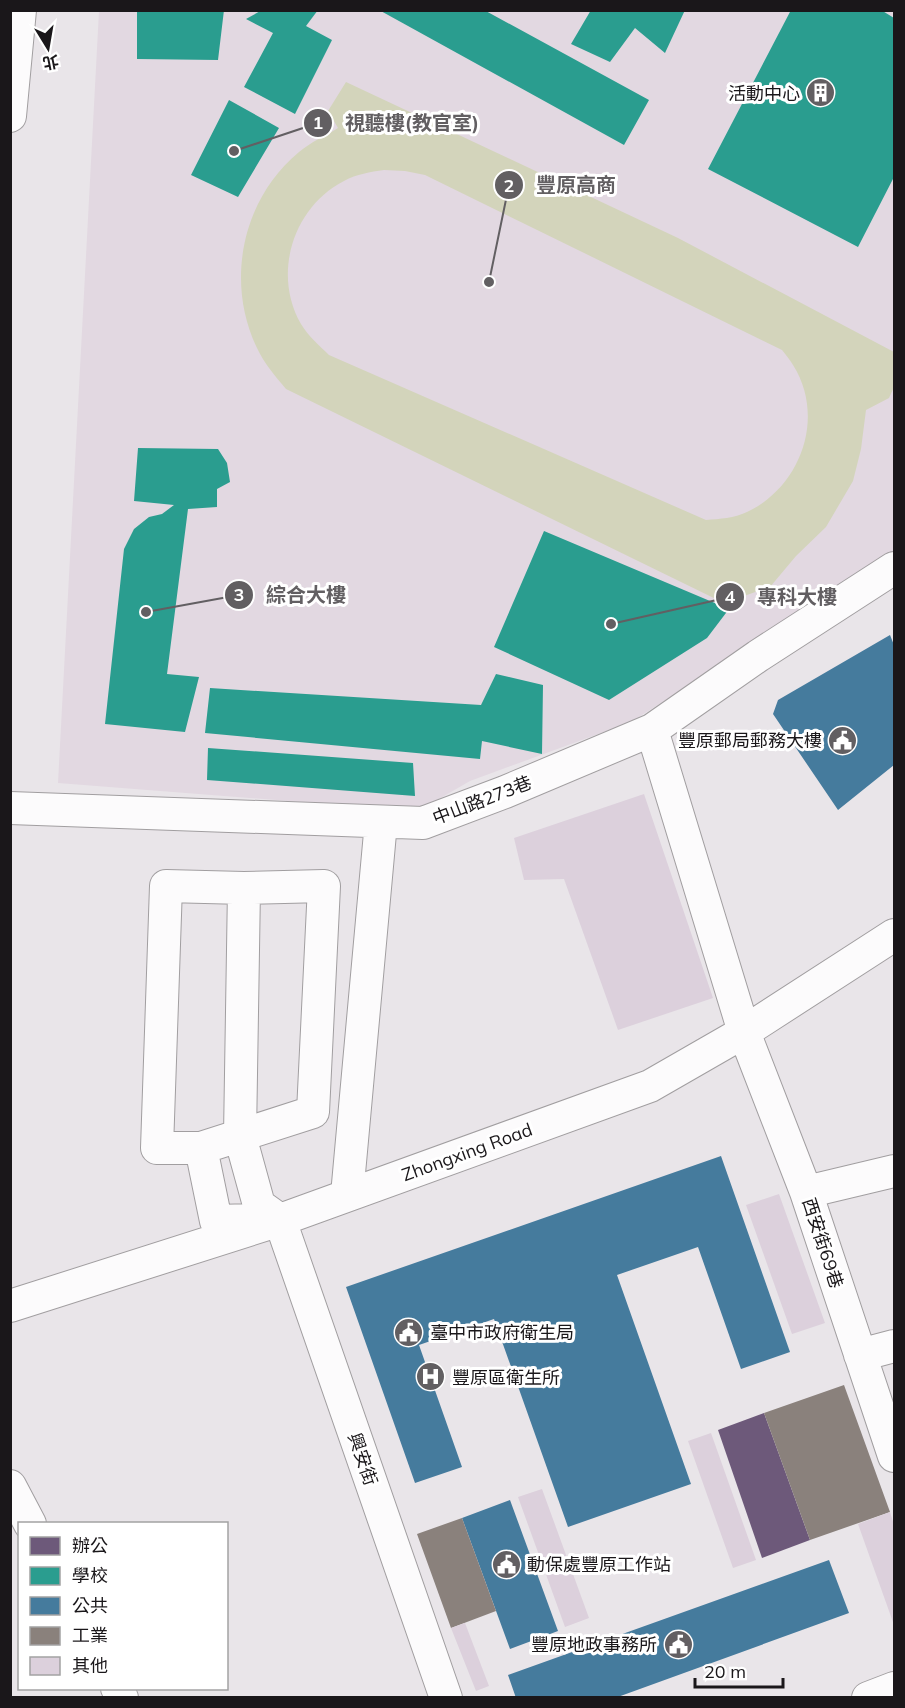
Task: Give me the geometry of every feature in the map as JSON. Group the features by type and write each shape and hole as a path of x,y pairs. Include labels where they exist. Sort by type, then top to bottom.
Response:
{"street":[{"path":"10,116 17,12"},
{"name":"中山路273巷","path":"10,807 423,823 506,792 652,730 758,656 894,568"},
{"name":"西安街69巷","path":"652,730 744,1032 806,1192 894,1456"},
{"path":"347,1195 381,822"},
{"path":"166,886 244,888 324,886 313,1112 201,1148 157,1149 166,886"},
{"path":"244,888 240,1136 259,1204 280,1220"},
{"name":"Zhongxing Road","path":"10,1306 280,1220 650,1086 744,1032 894,934"},
{"path":"201,1148 216,1221 280,1220"},
{"path":"806,1192 894,1171"},
{"name":"興安街","path":"280,1220 446,1698"},
{"path":"860,1355 894,1346"},
{"path":"10,1486 29,1522"},
{"path":"868,1698 894,1688"}],"shaded area":[{"path":"99,11 894,11 894,554 631,722 470,781 418,811 58,783"}],"green space":[{"path":"346,82 678,238 894,352 894,387 889,398 866,410 861,449 853,481 826,527 796,556 770,587 724,603 286,389 260,354 247,323 242,296 241,269 252,217 264,193 280,171 299,152 338,128 328,111","holes":["384,170 425,175 782,350 803,385 807,406 807,428 803,449 782,486 766,501 747,512 722,519 706,520 329,355 301,324 292,305 288,284 288,264 292,244 300,224 326,193 344,181 359,175"]}],"building: 辦公":[{"path":"764,1413 810,1540 762,1558 718,1430"}],"building: 學校":[{"path":"137,10 224,10 218,60 137,59"},
{"path":"262,10 318,10 306,26 332,40 295,114 244,87 273,33 246,19"},
{"path":"379,10 484,10 649,100 624,145"},
{"path":"591,10 685,10 665,53 635,28 610,62 571,44"},
{"name":"活動中心","path":"791,10 881,10 894,18 894,177 858,247 708,169"},
{"path":"229,100 279,128 238,197 191,175"},
{"path":"138,448 218,449 227,463 230,482 217,489 217,507 188,509 167,674 199,677 185,732 105,724 124,549 134,529 149,517 162,514 174,505 134,501"},
{"path":"544,531 729,609 707,638 609,700 494,647"},
{"path":"496,674 543,685 542,754 482,741 480,759 205,733 210,688 481,705"},
{"path":"208,748 413,763 415,796 207,780"}],"building: 公共":[{"name":"豐原郵局郵務大樓","path":"890,635 894,645 894,765 838,810 773,714 778,700"},
{"name":"臺中市政府衛生局","path":"721,1156 790,1352 741,1369 698,1247 617,1275 691,1484 568,1527 494,1319 419,1345 462,1467 415,1483 346,1287"},
{"name":"動保處豐原工作站","path":"510,1500 558,1631 510,1649 462,1518"},
{"name":"豐原地政事務所","path":"829,1560 849,1613 615,1698 516,1698 508,1675"}],"building: 工業":[{"path":"844,1385 890,1512 810,1540 764,1413"},
{"path":"462,1518 496,1611 451,1628 417,1534"}],"building: 其他":[{"path":"644,794 713,998 618,1030 564,879 524,880 514,838"},
{"path":"779,1194 825,1323 792,1334 746,1205"},
{"path":"711,1433 756,1560 733,1568 688,1441"},
{"path":"542,1489 589,1618 565,1627 518,1497"},
{"path":"890,1512 894,1525 894,1625 858,1524"},
{"path":"465,1623 489,1686 476,1691 451,1628"}],"place":[{"name":"活動中心","path":"821,93"},
{"name":"視聽樓(教官室)","path":"234,151"},
{"name":"豐原高商","path":"489,282"},
{"name":"綜合大樓","path":"146,612"},
{"name":"專科大樓","path":"611,624"},
{"name":"豐原郵局郵務大樓","path":"843,740"},
{"name":"臺中市政府衛生局","path":"409,1332"},
{"name":"豐原區衛生所","path":"431,1377"},
{"name":"動保處豐原工作站","path":"506,1564"},
{"name":"豐原地政事務所","path":"678,1644"}]}
